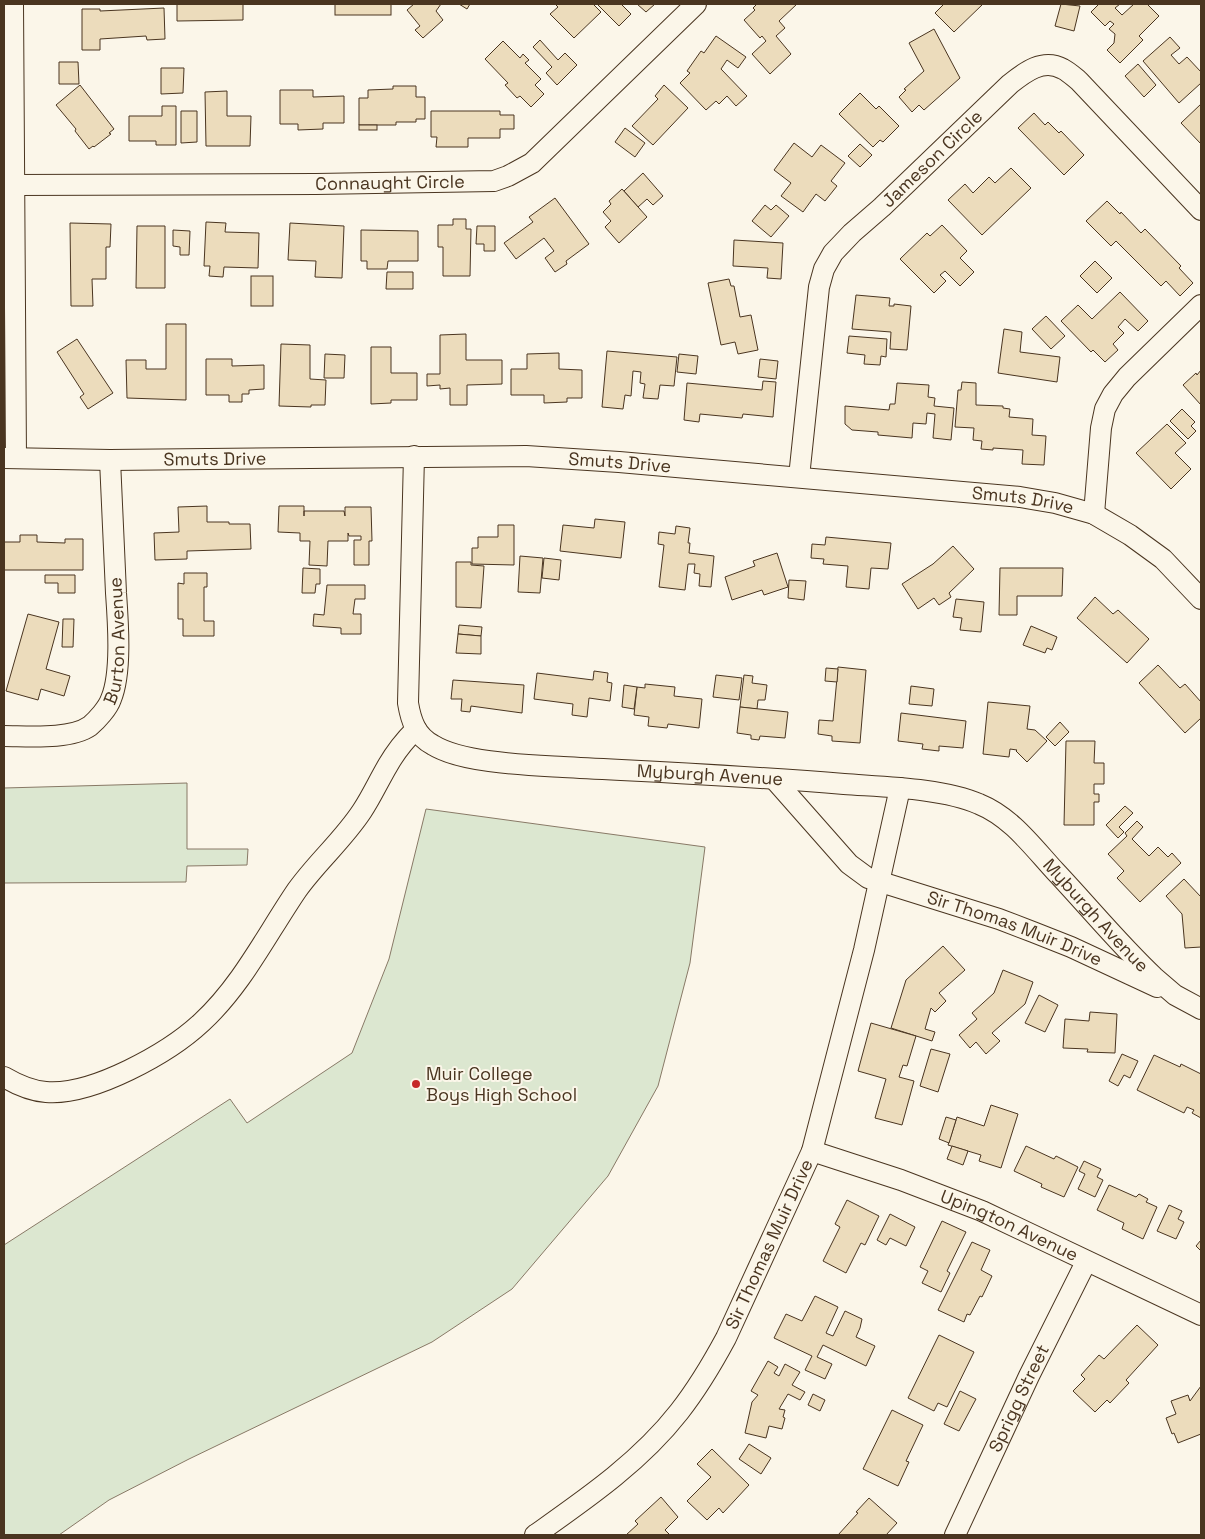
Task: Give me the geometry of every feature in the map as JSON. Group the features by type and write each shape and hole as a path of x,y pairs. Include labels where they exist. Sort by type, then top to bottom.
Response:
{"street":[{"path":"10,458 15,186 13,4"},
{"name":"Connaught Circle","path":"15,186 494,181 520,171 543,154 696,4"},
{"name":"Jameson Circle","path":"799,477 819,286 824,270 833,253 1010,84 1026,71 1040,65 1052,66 1063,69 1079,81 1201,210"},
{"path":"1094,514 1101,428 1105,409 1113,394 1127,377 1201,305"},
{"name":"Myburgh Avenue","path":"414,456 408,703 411,718 416,729 423,739 434,747 473,758 519,764 900,788 954,796 978,803 1009,821 1138,962 1175,995 1201,1009"},
{"name":"Smuts Drive","path":"10,458 110,460 526,456 619,462 1020,497 1055,503 1094,514 1130,535 1163,558 1201,599"},
{"name":"Burton Avenue","path":"4,736 49,737 74,732 89,726 100,716 111,700 117,669 118,638 110,460"},
{"path":"4,1077 35,1091 47,1093 61,1092 100,1083 150,1059 203,1021 240,976 314,867 354,823 389,763 401,745 416,729"},
{"name":"Sir Thomas Muir Drive","path":"774,779 849,864 868,878 999,919 1033,932 1175,995"},
{"name":"Sir Thomas Muir Drive","path":"535,1535 582,1502 639,1455 684,1405 712,1365 726,1338 812,1151 864,950 900,788"},
{"name":"Upington Avenue","path":"812,1151 943,1195 982,1211 1201,1316"},
{"name":"Sprigg Street","path":"955,1535 1029,1376 1086,1262"}],"green space":[{"path":"187,783 187,849 248,849 247,865 187,866 186,882 4,883 4,788"},
{"path":"426,809 705,847 690,963 658,1086 608,1176 512,1289 432,1342 189,1459 109,1500 59,1535 4,1535 4,1245 230,1099 247,1123 352,1053 389,959"}],"building":[{"path":"177,4 243,4 243,20 177,21"},
{"path":"335,4 391,4 391,15 335,15"},
{"path":"414,4 441,4 436,11 443,20 423,38 415,30 420,26 407,10"},
{"path":"459,4 470,4 467,9"},
{"path":"555,4 593,4 601,12 574,38 550,14 558,7"},
{"path":"597,4 621,4 631,14 619,26"},
{"path":"637,4 655,4 646,12"},
{"path":"757,4 797,4 779,21 785,28 776,36 791,54 770,74 752,54 766,41 762,36 760,38 744,20 755,10 753,8"},
{"path":"944,4 983,4 954,32 935,13"},
{"path":"1061,4 1080,6 1074,31 1055,26"},
{"path":"1099,4 1120,4 1115,8 1122,15 1134,4 1147,4 1159,16 1139,36 1143,40 1120,63 1107,50 1114,43 1115,34 1109,29 1114,24 1110,21 1105,26 1091,12"},
{"path":"164,8 165,39 147,40 146,36 100,39 100,50 82,50 82,9 100,9 100,11"},
{"path":"934,29 960,78 924,110 919,105 912,112 899,97 906,90 904,89 924,71 909,43"},
{"path":"716,36 746,57 738,68 727,60 721,69 747,96 736,106 727,96 719,104 716,101 706,110 680,83 690,73 687,71 701,51 704,53"},
{"path":"1170,37 1180,48 1171,55 1179,64 1187,57 1201,72 1201,83 1179,103 1143,61"},
{"path":"540,40 558,60 565,53 577,65 557,85 546,73 552,67 533,47"},
{"path":"503,41 520,58 523,54 529,60 525,63 541,79 535,85 544,94 531,107 520,96 517,98 505,85 508,83 485,59"},
{"path":"59,62 78,62 79,84 59,84"},
{"path":"1138,64 1156,85 1144,97 1125,76"},
{"path":"161,68 184,68 183,93 161,94"},
{"path":"80,85 114,129 109,133 111,134 89,149 75,131 76,129 56,105"},
{"path":"664,85 688,108 653,145 632,126 658,99 655,96"},
{"path":"393,86 416,86 416,97 425,97 425,119 416,119 416,122 396,122 396,125 359,125 359,98 368,98 368,90 393,89"},
{"path":"280,90 313,90 313,97 344,96 344,123 323,123 323,129 298,130 298,124 280,124"},
{"path":"227,91 227,116 251,116 250,146 206,146 205,92"},
{"path":"860,93 876,109 879,106 899,126 883,142 880,140 873,147 839,114"},
{"path":"1201,104 1201,144 1181,123"},
{"path":"162,106 176,106 176,145 156,145 156,141 129,141 129,116 162,116"},
{"path":"181,111 197,111 197,142 181,143"},
{"path":"431,111 500,111 500,115 514,115 514,129 500,129 500,138 468,138 468,147 436,147 437,137 431,137"},
{"path":"1034,113 1045,125 1048,122 1059,133 1061,131 1084,155 1064,175 1018,128"},
{"path":"359,125 377,125 377,130 359,130"},
{"path":"625,128 645,143 635,157 615,142"},
{"path":"794,143 812,157 821,145 845,163 831,181 837,186 825,201 816,194 803,212 781,196 791,183 774,170"},
{"path":"860,144 872,155 860,167 848,156"},
{"path":"1011,168 1031,188 982,235 948,200 965,184 973,193 989,177 995,183"},
{"path":"643,173 663,196 653,205 647,199 638,207 624,191"},
{"path":"622,189 647,217 619,243 605,227 611,221 603,212 611,204 609,201"},
{"path":"555,198 589,244 555,272 545,258 554,251 544,238 516,259 504,243 533,222 529,217"},
{"path":"1107,201 1120,214 1121,212 1141,233 1145,229 1181,266 1179,268 1193,283 1180,296 1166,281 1161,286 1116,241 1111,246 1086,221"},
{"path":"765,205 771,210 776,205 789,216 771,237 752,221"},
{"path":"453,219 466,219 466,229 471,229 470,276 443,276 443,247 438,247 438,225 453,225"},
{"path":"206,222 226,223 225,232 259,233 258,268 224,267 223,277 209,276 210,266 204,266"},
{"path":"70,223 111,224 110,247 106,247 106,279 92,279 93,306 71,306"},
{"path":"290,223 344,226 342,278 315,277 316,261 288,260"},
{"path":"942,225 967,251 960,258 974,272 960,286 945,271 940,275 946,281 934,293 900,259 927,233 930,236"},
{"path":"137,226 165,226 165,288 136,288"},
{"path":"477,226 495,226 495,251 484,251 484,244 476,244"},
{"path":"173,230 190,231 189,255 180,255 180,247 173,246"},
{"path":"361,230 418,231 418,261 388,261 387,269 367,269 367,261 361,261"},
{"path":"734,240 783,243 781,279 767,278 768,268 733,266"},
{"path":"1095,261 1112,278 1097,293 1080,276"},
{"path":"387,272 413,272 413,289 386,289"},
{"path":"251,276 273,276 273,306 251,306"},
{"path":"729,279 731,286 734,286 740,317 751,315 758,350 738,354 735,342 721,345 708,283"},
{"path":"1120,292 1148,321 1138,331 1125,319 1118,327 1124,333 1113,344 1118,350 1105,362 1093,350 1091,352 1061,321 1078,305 1092,319"},
{"path":"856,295 890,298 889,306 894,306 894,304 911,306 907,350 890,349 891,332 852,329"},
{"path":"1046,316 1065,336 1051,349 1032,329"},
{"path":"166,324 186,324 186,400 127,398 126,360 146,360 146,369 166,369"},
{"path":"1004,329 1022,332 1020,352 1060,357 1057,382 998,373"},
{"path":"466,334 466,360 502,360 502,384 467,385 467,405 450,405 450,388 440,389 440,385 427,386 427,374 440,374 440,335"},
{"path":"849,336 887,339 886,357 881,356 880,365 864,364 865,355 847,353"},
{"path":"77,339 113,393 88,409 80,397 84,394 57,352"},
{"path":"281,344 310,345 310,379 326,380 325,405 311,405 311,407 279,406"},
{"path":"371,347 391,347 391,373 417,373 417,400 391,400 391,403 371,404"},
{"path":"607,351 677,357 674,386 660,385 658,399 643,398 645,384 640,383 641,372 633,371 631,396 625,395 623,409 602,407"},
{"path":"559,353 559,369 582,370 582,398 567,398 567,402 544,403 544,395 511,395 511,369 527,369 527,354"},
{"path":"325,354 345,355 344,378 324,378"},
{"path":"679,354 698,356 696,374 677,372"},
{"path":"206,359 232,359 232,366 264,365 264,389 249,390 249,394 242,394 242,402 229,402 229,395 206,395"},
{"path":"760,359 778,361 776,379 758,377"},
{"path":"1201,370 1201,405 1183,385"},
{"path":"763,381 776,382 773,417 743,414 742,418 700,414 699,422 684,420 687,383 762,390"},
{"path":"962,382 976,383 976,405 1003,406 1003,408 1010,409 1009,417 1033,419 1032,435 1046,436 1044,465 1022,464 1023,450 981,449 982,441 973,440 974,428 955,427 958,390 961,390"},
{"path":"897,383 929,385 928,397 935,398 934,406 954,408 951,440 933,438 935,414 927,413 926,424 913,423 912,438 878,435 878,432 852,430 845,424 845,406 889,410 890,404 895,404"},
{"path":"1182,409 1195,422 1191,426 1196,431 1188,439 1170,421"},
{"path":"1167,424 1186,443 1175,453 1191,469 1171,489 1136,453"},
{"path":"207,506 207,522 250,524 251,549 187,551 187,559 155,560 154,533 179,532 178,507"},
{"path":"279,506 304,506 304,511 344,511 345,516 345,507 371,507 372,541 369,541 369,565 354,565 354,540 361,540 361,536 349,536 348,533 348,541 328,541 327,566 309,565 310,541 300,541 300,533 278,532"},
{"path":"595,519 625,522 621,558 560,551 563,525 594,528"},
{"path":"498,525 514,525 514,565 472,564 472,548 478,548 478,537 498,537"},
{"path":"676,526 690,528 689,553 714,556 711,587 699,586 700,574 694,573 695,564 688,564 685,590 659,587 664,545 658,544 659,532 675,534"},
{"path":"20,535 37,535 37,542 65,543 65,539 83,539 83,570 4,570 4,542 20,542"},
{"path":"826,537 891,543 888,569 871,568 869,589 846,587 848,566 823,564 824,559 811,558 812,544 825,545"},
{"path":"953,546 974,569 949,593 951,597 939,605 934,598 918,609 902,584 933,564"},
{"path":"777,553 788,587 764,595 762,590 732,600 725,577 755,566 753,561"},
{"path":"520,556 543,558 540,593 518,592"},
{"path":"544,558 561,560 559,580 542,578"},
{"path":"456,562 471,562 471,565 484,566 481,608 456,607"},
{"path":"303,568 320,569 320,584 316,584 315,593 302,593"},
{"path":"1000,568 1063,568 1062,596 1017,596 1017,615 999,615"},
{"path":"184,573 207,573 207,587 204,587 204,621 214,621 214,636 183,636 183,619 178,619 178,583 184,584"},
{"path":"45,575 75,575 75,593 58,593 58,583 45,583"},
{"path":"789,580 806,581 804,600 788,598"},
{"path":"327,585 365,585 365,599 355,599 353,614 361,614 361,634 341,634 341,628 313,626 314,614 324,615"},
{"path":"1095,597 1113,614 1118,610 1149,639 1127,663 1077,618"},
{"path":"956,599 984,602 981,632 960,630 962,618 953,617"},
{"path":"28,614 59,622 46,669 70,676 64,696 41,689 38,700 6,691"},
{"path":"63,619 74,619 73,647 62,647"},
{"path":"459,625 482,627 481,636 458,634"},
{"path":"1031,626 1057,637 1052,650 1047,648 1045,653 1023,645"},
{"path":"458,634 481,636 481,654 456,653"},
{"path":"1158,665 1180,688 1185,684 1201,702 1201,718 1185,733 1139,683"},
{"path":"838,667 866,670 860,743 832,741 832,736 818,734 819,720 833,721"},
{"path":"826,668 838,669 837,682 825,681"},
{"path":"594,671 608,673 607,682 612,683 610,701 589,698 587,717 572,715 573,704 534,699 537,673 593,680"},
{"path":"716,675 742,678 739,700 713,697"},
{"path":"744,675 753,676 752,683 767,685 765,700 758,700 757,709 740,707"},
{"path":"453,680 524,685 522,713 471,706 470,712 461,711 462,699 451,699"},
{"path":"645,684 675,687 674,696 702,699 699,728 668,724 667,728 648,726 649,717 634,715 637,687 645,688"},
{"path":"624,685 637,687 634,709 622,707"},
{"path":"911,686 934,689 932,706 909,704"},
{"path":"988,702 1030,706 1027,729 1035,730 1047,741 1027,762 1017,750 1010,749 1009,757 983,754"},
{"path":"740,707 788,712 785,738 760,736 759,740 751,739 751,735 737,733"},
{"path":"901,713 966,721 963,748 939,746 939,751 922,749 923,744 898,741"},
{"path":"1060,722 1069,732 1055,746 1046,737"},
{"path":"1066,741 1095,741 1094,763 1104,763 1104,784 1094,784 1094,794 1099,794 1099,802 1094,802 1094,825 1064,825"},
{"path":"1125,806 1133,813 1119,827 1124,832 1118,838 1106,825"},
{"path":"1137,821 1143,827 1132,839 1149,856 1158,847 1168,857 1172,853 1181,863 1140,902 1117,878 1124,871 1108,854 1127,836 1125,833"},
{"path":"1184,879 1201,897 1201,947 1185,948 1182,914 1166,896"},
{"path":"943,946 965,970 939,993 946,1001 935,1012 931,1008 925,1029 935,1032 932,1041 891,1028 906,980"},
{"path":"1003,970 1033,982 1025,1004 992,1033 1000,1041 986,1054 976,1042 970,1048 959,1035 977,1019 972,1013 994,993"},
{"path":"1039,995 1058,1005 1045,1032 1025,1023"},
{"path":"1090,1012 1117,1014 1115,1053 1087,1052 1088,1049 1063,1048 1065,1019 1089,1021"},
{"path":"871,1023 916,1036 907,1066 903,1065 899,1077 914,1081 902,1125 875,1118 886,1079 858,1071"},
{"path":"931,1049 950,1054 938,1092 920,1086"},
{"path":"1122,1054 1138,1061 1130,1078 1124,1075 1118,1086 1109,1081"},
{"path":"1154,1055 1180,1067 1181,1064 1201,1074 1201,1118 1192,1113 1194,1110 1187,1107 1184,1113 1137,1090"},
{"path":"991,1105 1018,1114 1001,1168 979,1161 981,1155 948,1145 957,1117 984,1126"},
{"path":"946,1117 956,1120 949,1143 939,1139"},
{"path":"952,1146 968,1151 963,1165 947,1159"},
{"path":"1026,1146 1054,1159 1056,1156 1078,1167 1064,1197 1041,1187 1042,1184 1014,1171"},
{"path":"1084,1161 1101,1169 1097,1177 1103,1180 1095,1197 1078,1189 1085,1174 1079,1171"},
{"path":"1109,1185 1136,1197 1139,1194 1148,1199 1146,1202 1157,1207 1143,1239 1122,1229 1124,1223 1097,1210"},
{"path":"847,1200 879,1216 865,1245 861,1243 846,1273 823,1261 840,1227 835,1224"},
{"path":"1169,1205 1182,1211 1178,1219 1184,1222 1176,1239 1157,1231"},
{"path":"890,1214 915,1227 906,1246 890,1238 886,1245 877,1240"},
{"path":"942,1221 966,1232 947,1271 950,1273 941,1292 922,1283 928,1271 920,1267"},
{"path":"1201,1240 1201,1251 1196,1246"},
{"path":"972,1242 990,1250 981,1270 992,1276 982,1297 980,1296 970,1315 967,1314 964,1322 938,1310"},
{"path":"815,1296 838,1307 826,1333 828,1334 833,1336 845,1311 862,1319 856,1337 875,1346 866,1366 823,1345 817,1357 832,1364 825,1379 805,1370 812,1356 774,1338 786,1314 802,1321"},
{"path":"1137,1325 1158,1345 1126,1380 1129,1383 1110,1403 1107,1400 1095,1412 1073,1391 1085,1379 1081,1375 1099,1355 1104,1359"},
{"path":"939,1335 974,1352 947,1407 938,1403 934,1411 908,1398"},
{"path":"768,1361 778,1367 774,1373 779,1376 785,1364 800,1372 792,1385 805,1392 800,1400 788,1394 779,1409 785,1410 782,1429 769,1426 766,1438 745,1433 752,1402 758,1395 751,1391"},
{"path":"1201,1386 1201,1434 1178,1443 1174,1433 1172,1434 1166,1418 1176,1414 1171,1401 1188,1395 1190,1401"},
{"path":"960,1391 976,1399 959,1431 944,1424"},
{"path":"813,1394 825,1400 820,1411 808,1405"},
{"path":"892,1410 923,1425 906,1461 909,1462 898,1486 863,1469"},
{"path":"749,1444 771,1458 761,1474 739,1459"},
{"path":"712,1449 749,1485 723,1513 719,1508 707,1520 687,1501 711,1477 697,1464"},
{"path":"661,1497 678,1517 665,1530 670,1535 626,1535 638,1524 635,1521"},
{"path":"869,1498 897,1523 886,1535 838,1535 858,1513 856,1512"}],"place":[{"name":"Muir College Boys High School","path":"416,1084"}]}
